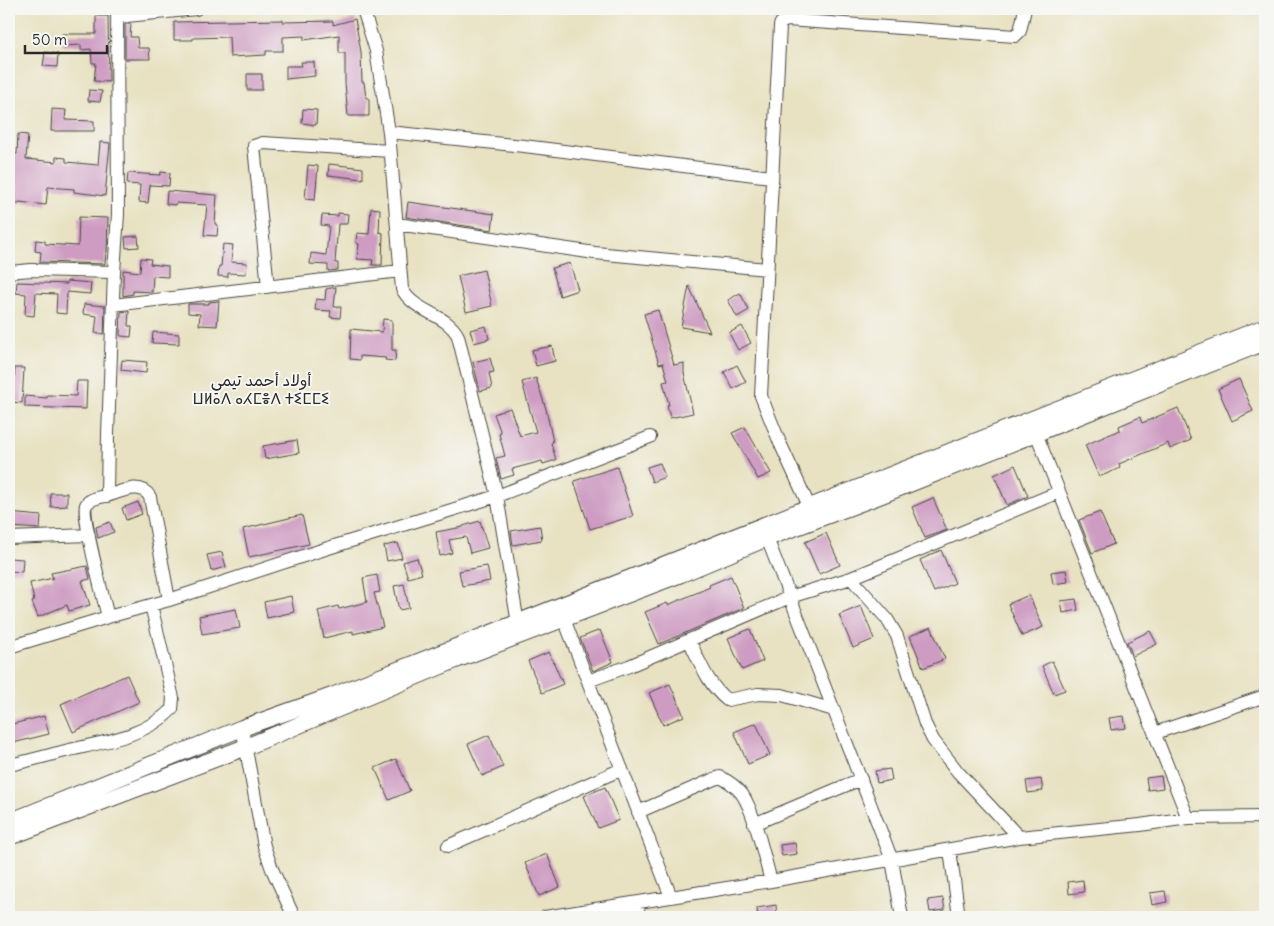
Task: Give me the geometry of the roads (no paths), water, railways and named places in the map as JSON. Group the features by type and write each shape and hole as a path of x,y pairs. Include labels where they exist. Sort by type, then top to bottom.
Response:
{"main road":[{"path":"9,837 246,747 448,662 519,628 809,506 1265,326"},
{"path":"9,822 242,728 519,628 564,619 1265,342"}],"street":[{"path":"107,496 119,175 117,13 196,9"},
{"path":"363,9 376,51 389,132 402,289 414,304 446,321 454,328 458,336 497,496 519,628"},
{"path":"809,506 780,444 761,396 777,46 780,26 783,21 787,20 1015,36 1020,31 1025,9"},
{"path":"389,132 524,146 771,176"},
{"path":"268,287 254,146 263,143 390,151"},
{"path":"397,224 595,253 767,269"},
{"path":"9,272 30,270 114,272"},
{"path":"113,305 400,270"},
{"path":"1036,434 1188,818"},
{"path":"9,646 169,600 497,496 650,437"},
{"path":"108,617 89,534 86,505 92,499 134,489 143,489 148,493 169,600"},
{"path":"588,681 629,666 790,597 851,578 1059,492"},
{"path":"9,538 89,534"},
{"path":"767,538 892,860 902,917"},
{"path":"851,578 887,619 897,636 933,740 958,772 1019,837"},
{"path":"9,765 118,738 150,726 172,709 173,698 151,605"},
{"path":"564,619 671,897"},
{"path":"689,640 708,679 714,688 727,700 758,694 782,695 834,710"},
{"path":"1154,733 1265,696"},
{"path":"242,728 264,846 272,869 294,917"},
{"path":"448,846 622,769"},
{"path":"638,812 720,777 729,781 741,793 749,809 770,881"},
{"path":"754,824 861,779"},
{"path":"545,917 770,881 1019,837 1140,825 1188,818 1265,817"},
{"path":"950,850 959,917"},
{"path":"636,903 639,917"}],"district":[{"name":"أولاد أحمد تيمي ⵡⵍⴰⴷ ⴰⵃⵎⴻⴷ ⵜⵉⵎⵎⵉ","path":"261,389"}]}
